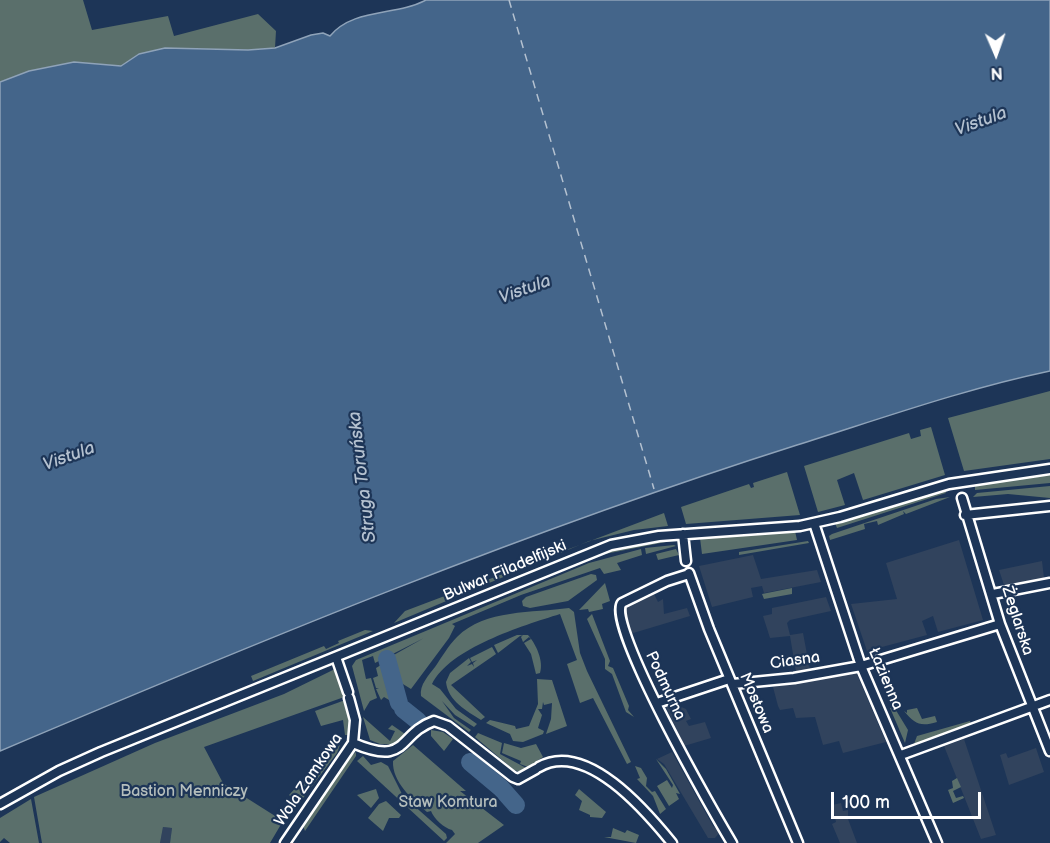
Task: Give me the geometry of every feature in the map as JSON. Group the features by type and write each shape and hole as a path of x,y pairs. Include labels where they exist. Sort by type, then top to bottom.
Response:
{"street":[{"name":"Bulwar Filadelfijski","path":"0,804 58,771 101,752 586,554 626,541 814,523 959,482 1050,469"},
{"name":"Żeglarska","path":"959,482 965,515 993,594 1000,624 1050,751"},
{"path":"965,515 1050,506"},
{"name":"Łazienna","path":"814,523 861,666 901,755 936,843"},
{"path":"683,534 686,561"},
{"name":"Mostowa","path":"689,574 798,843"},
{"name":"Podmurna","path":"689,574 666,581 618,607 627,641 699,790 732,843"},
{"path":"993,594 1050,583"},
{"name":"Ciasna","path":"657,703 732,683 794,678 861,666 1000,624"},
{"name":"Wola Zamkowa","path":"285,843 353,744 355,720 336,657"},
{"path":"901,755 1050,700"},
{"path":"353,744 375,751 396,749 427,724 438,722 459,734 518,779 554,761 587,766 618,787 672,843"}],"shaded area":[{"path":"959,540 983,620 938,632 933,616 922,621 927,635 867,651 851,604 897,599 886,563"},
{"path":"753,555 761,579 817,570 821,582 764,593 762,586 751,588 753,597 712,607 699,566"},
{"path":"1042,561 1044,578 1004,585 999,570"},
{"path":"654,594 658,602 663,599 664,614 687,608 690,616 630,634 621,609"},
{"path":"826,597 831,611 790,620 787,623 790,635 803,633 810,670 796,672 790,636 770,638 763,616 772,614 772,608"},
{"path":"856,672 886,742 843,753 839,741 823,745 815,717 796,718 793,708 780,710 778,706 773,687"},
{"path":"676,699 679,706 686,709 691,719 686,721 689,726 705,722 711,738 684,746 665,705"},
{"path":"964,739 996,835 981,839 944,746"},
{"path":"1036,748 1044,772 1009,785 1000,755 1006,753 1008,758"},
{"path":"672,752 713,826 720,832 715,838 708,838 664,764 657,759"},
{"path":"841,803 843,811 848,810 848,819 857,843 840,843 832,824 836,822 832,805"},
{"path":"163,827 172,828 170,843 160,843"}],"green space":[{"path":"0,0 83,0 92,30 168,16 174,36 258,14 276,31 275,48 248,50 165,48 139,54 121,66 74,62 29,71 0,82"},
{"path":"1050,391 1050,459 964,471 948,418"},
{"path":"931,427 945,475 863,500 854,473 837,480 845,505 818,512 804,466 909,433 911,439 921,436 920,430"},
{"path":"787,472 800,515 686,524 681,507 749,484 751,488 754,487 753,483"},
{"path":"1050,475 1050,483 975,490 975,484"},
{"path":"1050,486 1050,498 1008,494 973,497 977,493"},
{"path":"945,490 946,493 837,528 835,523"},
{"path":"950,497 906,514 903,511 904,514 878,525 877,521 864,524 865,529 830,540 829,536 832,534 936,499"},
{"path":"664,513 668,526 634,530 592,540"},
{"path":"795,531 797,540 702,554 700,538"},
{"path":"671,539 671,541 600,555 351,657 588,558 627,546"},
{"path":"808,541 809,543 739,555 739,552"},
{"path":"580,545 394,623 405,611"},
{"path":"676,546 646,554 645,548"},
{"path":"641,549 642,555 617,563 621,570 604,574 600,568 521,595 452,624 455,626 449,638 411,689 398,681 392,656 424,638 375,663 373,656 362,660 366,679 371,678 377,698 370,701 364,711 352,666 356,660 589,563"},
{"path":"676,549 679,555 658,560 656,554"},
{"path":"591,574 596,575 597,580 568,601 530,608 523,606 522,601 526,597"},
{"path":"605,583 610,601 602,604 603,609 589,612 588,609 579,610"},
{"path":"792,588 792,594 764,599 762,594"},
{"path":"569,608 574,612 580,653 587,671 631,762 627,764 593,698 580,703 567,664 577,660 560,614 488,640 470,649 441,671 432,684 440,689 456,709 477,724 474,727 455,715 442,701 454,718 471,730 469,732 421,696 427,677 454,640 468,628 481,621 510,614"},
{"path":"592,614 610,661 608,666 613,668 629,706 628,710 634,717 626,712 612,674 605,669 605,659 587,619"},
{"path":"365,630 373,631 253,681 251,676 324,646 326,649 339,643 338,641"},
{"path":"517,635 523,635 498,653 494,645"},
{"path":"528,635 531,639 529,637 523,642 521,637"},
{"path":"531,639 540,658 540,673 536,674 531,654 524,643"},
{"path":"492,647 496,654 451,685 485,717 481,720 454,700 446,682 450,673 469,658 471,662 467,666 472,664 474,667 473,663 477,660 472,662 470,658"},
{"path":"386,662 396,704 384,697 381,700 376,689 379,688 376,688 373,678 378,676 376,668"},
{"name":"Bastion Menniczy","path":"337,668 347,696 204,747 223,783 283,821 270,843 170,843 172,828 163,827 160,843 42,843 34,797 155,743 284,694"},
{"path":"537,679 552,680 567,726 546,734 551,719 552,703 544,705 543,702 542,709 538,709 542,715 538,728 544,731 543,734 523,742 513,741 510,734 486,723 490,720 515,726 516,729 529,726 538,704"},
{"path":"348,699 352,723 348,735 345,735 343,720 321,726 315,711"},
{"path":"397,707 417,712 421,721 398,745 380,744 370,740 363,717 390,741 395,731 388,729 392,725 405,734 413,726 398,713"},
{"path":"894,707 908,730 905,743 890,708"},
{"path":"917,708 922,719 935,716 937,722 918,723 904,711 907,713 907,710"},
{"path":"970,721 971,725 914,744 917,736"},
{"path":"431,730 443,732 453,739 444,751 431,736"},
{"path":"478,733 502,743 500,754 528,769 521,772 514,770 475,737"},
{"path":"504,743 521,748 536,744 543,757 528,767 520,764 521,761 502,753"},
{"path":"340,745 337,753 285,822 297,802 289,795 332,748 335,749"},
{"name":"Staw Komtura","path":"413,745 466,791 460,791 504,825 478,843 446,843 455,834 440,823 431,811 427,812 415,802 404,790 396,776 393,761"},
{"path":"356,752 356,756 305,831 303,826 326,786 347,759"},
{"path":"363,756 371,765 381,762 388,766 403,796 446,834 447,838 444,841 357,761"},
{"path":"656,759 666,769 680,794 676,793 679,799 669,806 657,786 667,780 672,788 673,785"},
{"path":"635,766 641,768 647,778 646,786 652,792 655,791 666,809 660,814 653,796 637,779 640,778"},
{"path":"957,778 961,787 953,791 956,798 963,796 964,798 953,803 948,790 953,788 952,781"},
{"path":"376,789 379,798 371,808 357,795"},
{"path":"579,789 606,812 602,818 590,817 579,810 582,801 575,795"},
{"path":"31,799 39,843 10,843 4,838 0,842 0,818"},
{"path":"386,801 401,815 399,818 389,818 383,831 368,818 379,804"},
{"path":"613,828 639,835 636,843 604,837 611,837"}],"water":[{"name":"Vistula","path":"426,0 1050,0 1050,371 986,386 922,405 595,513 296,628 0,751 0,82 29,71 74,62 121,66 139,54 165,48 248,50 275,48 311,35 323,33 330,36 350,21"}],"waterway":[{"name":"Struga Toruńska","path":"387,659 399,703"},
{"name":"Struga Toruńska","path":"403,709 418,721"},
{"name":"Struga Toruńska","path":"470,762 501,788 516,805"}],"ferry route":[{"path":"509,0 654,489"}]}
